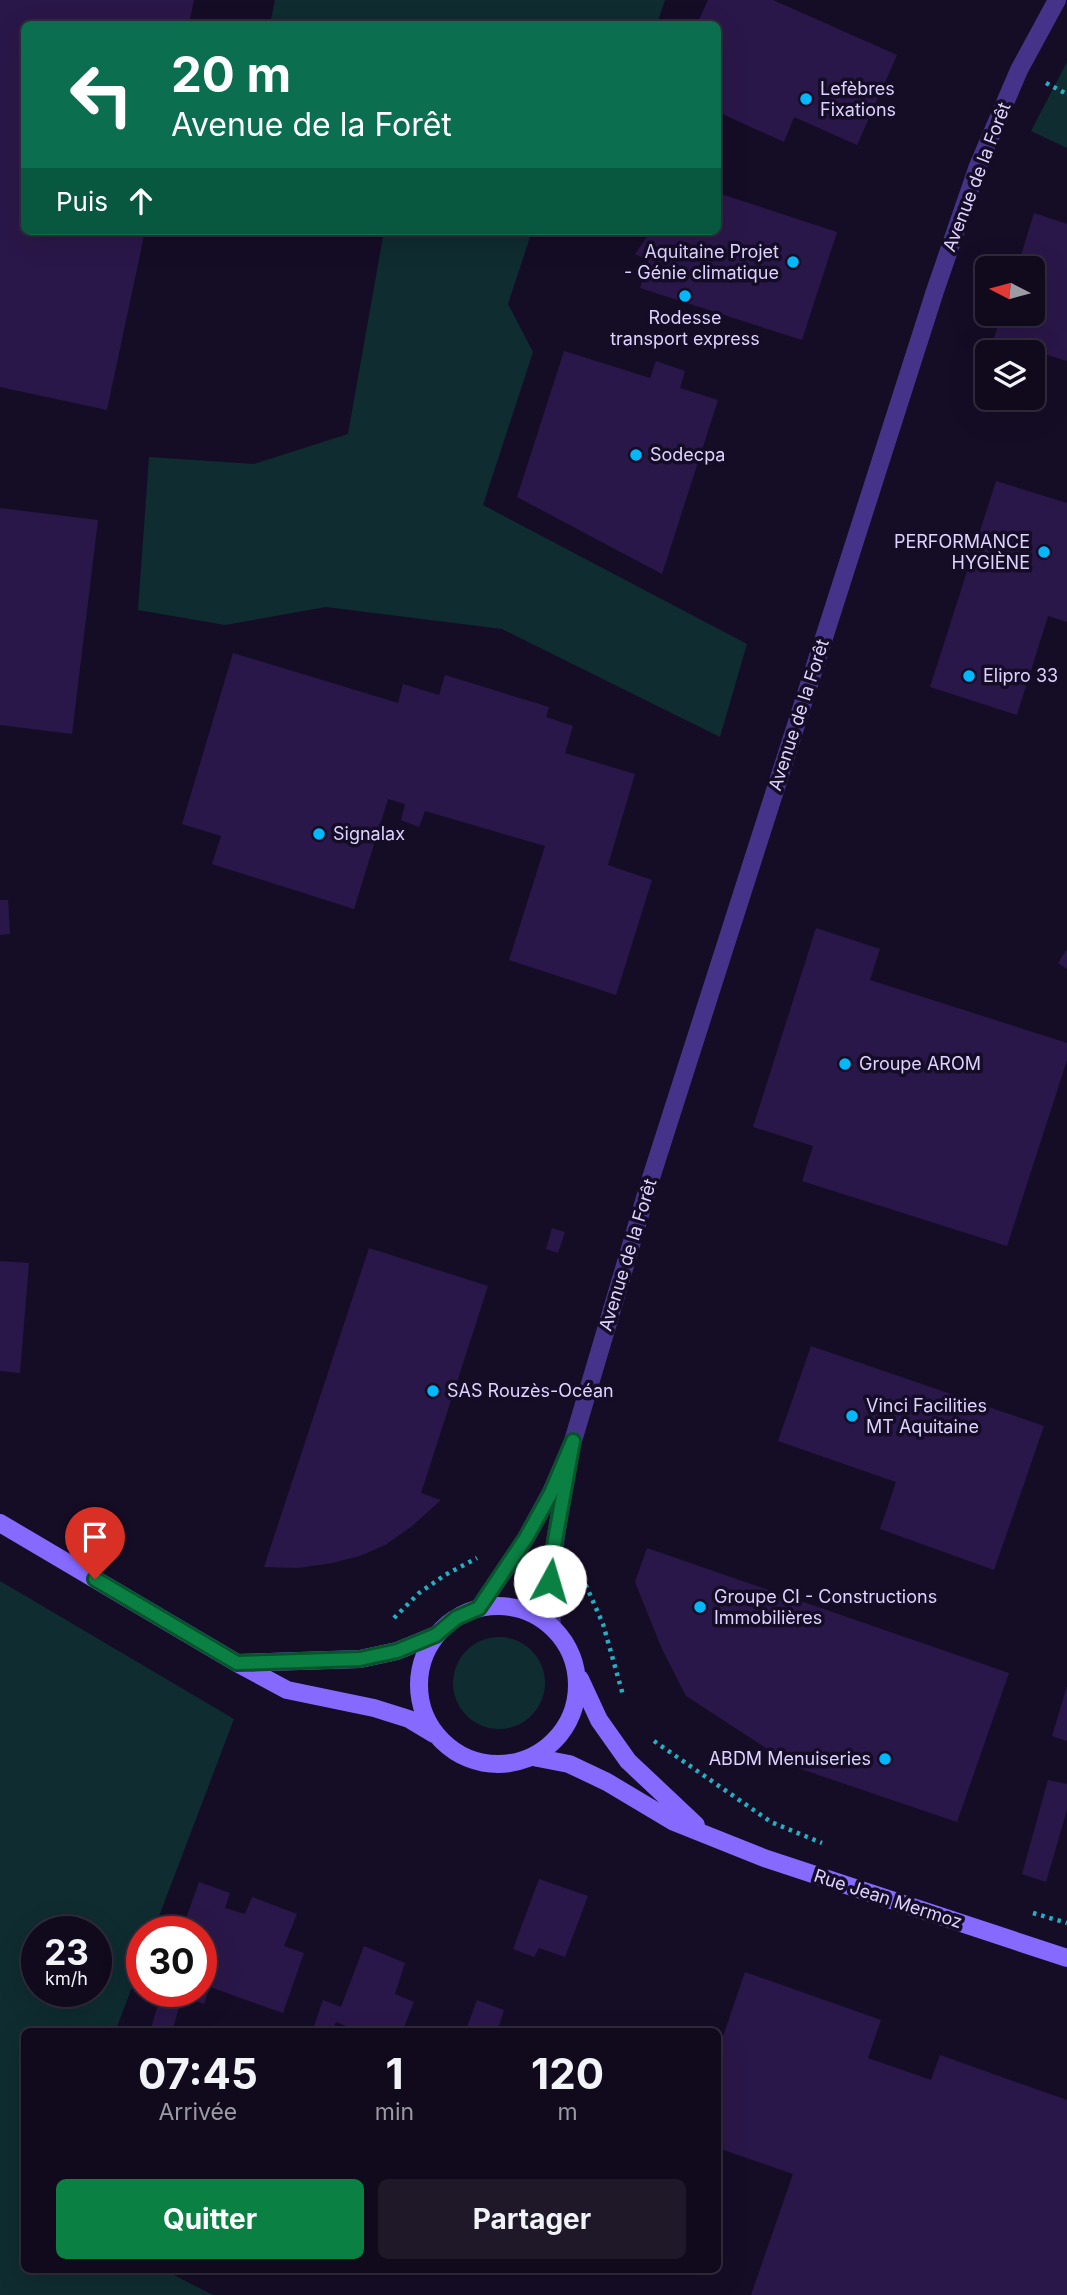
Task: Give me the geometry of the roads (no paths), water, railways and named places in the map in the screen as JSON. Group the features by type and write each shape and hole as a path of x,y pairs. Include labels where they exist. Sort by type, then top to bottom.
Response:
{"street":[{"name":"Avenue de la Forêt","path":"479,1608 515,1555 551,1493 573,1441 654,1168 935,291 978,166 1019,70 1057,0"},
{"name":"Avenue de la Forêt","path":"552,1626 549,1595 551,1567 573,1441"},
{"path":"0,1523 237,1663 288,1690 409,1718 456,1752 480,1763 507,1764 533,1757 554,1742 569,1721 577,1696 576,1671 568,1646 552,1626 530,1612 505,1605 479,1608 456,1618 436,1635 397,1651 360,1659 237,1663"},
{"path":"436,1635 423,1658 419,1685 423,1711 436,1735"},
{"name":"Rue Jean Mermoz","path":"576,1671 599,1720 628,1761 709,1837"},
{"name":"Rue Jean Mermoz","path":"533,1757 569,1764 607,1782 674,1822 764,1858 1067,1958"}],"place":[{"name":"Lefèbres Fixations","path":"806,99"},
{"name":"Aquitaine Projet - Génie climatique","path":"793,262"},
{"name":"Rodesse transport express","path":"685,296"},
{"name":"Sodecpa","path":"636,455"},
{"name":"PERFORMANCE HYGIÈNE","path":"1044,552"},
{"name":"Elipro 33","path":"969,676"},
{"name":"Signalax","path":"319,834"},
{"name":"Groupe AROM","path":"845,1064"},
{"name":"SAS Rouzès-Océan","path":"433,1391"},
{"name":"Vinci Facilities MT Aquitaine","path":"852,1416"},
{"name":"Groupe CI - Constructions Immobilières","path":"700,1607"},
{"name":"ABDM Menuiseries","path":"885,1759"}]}
